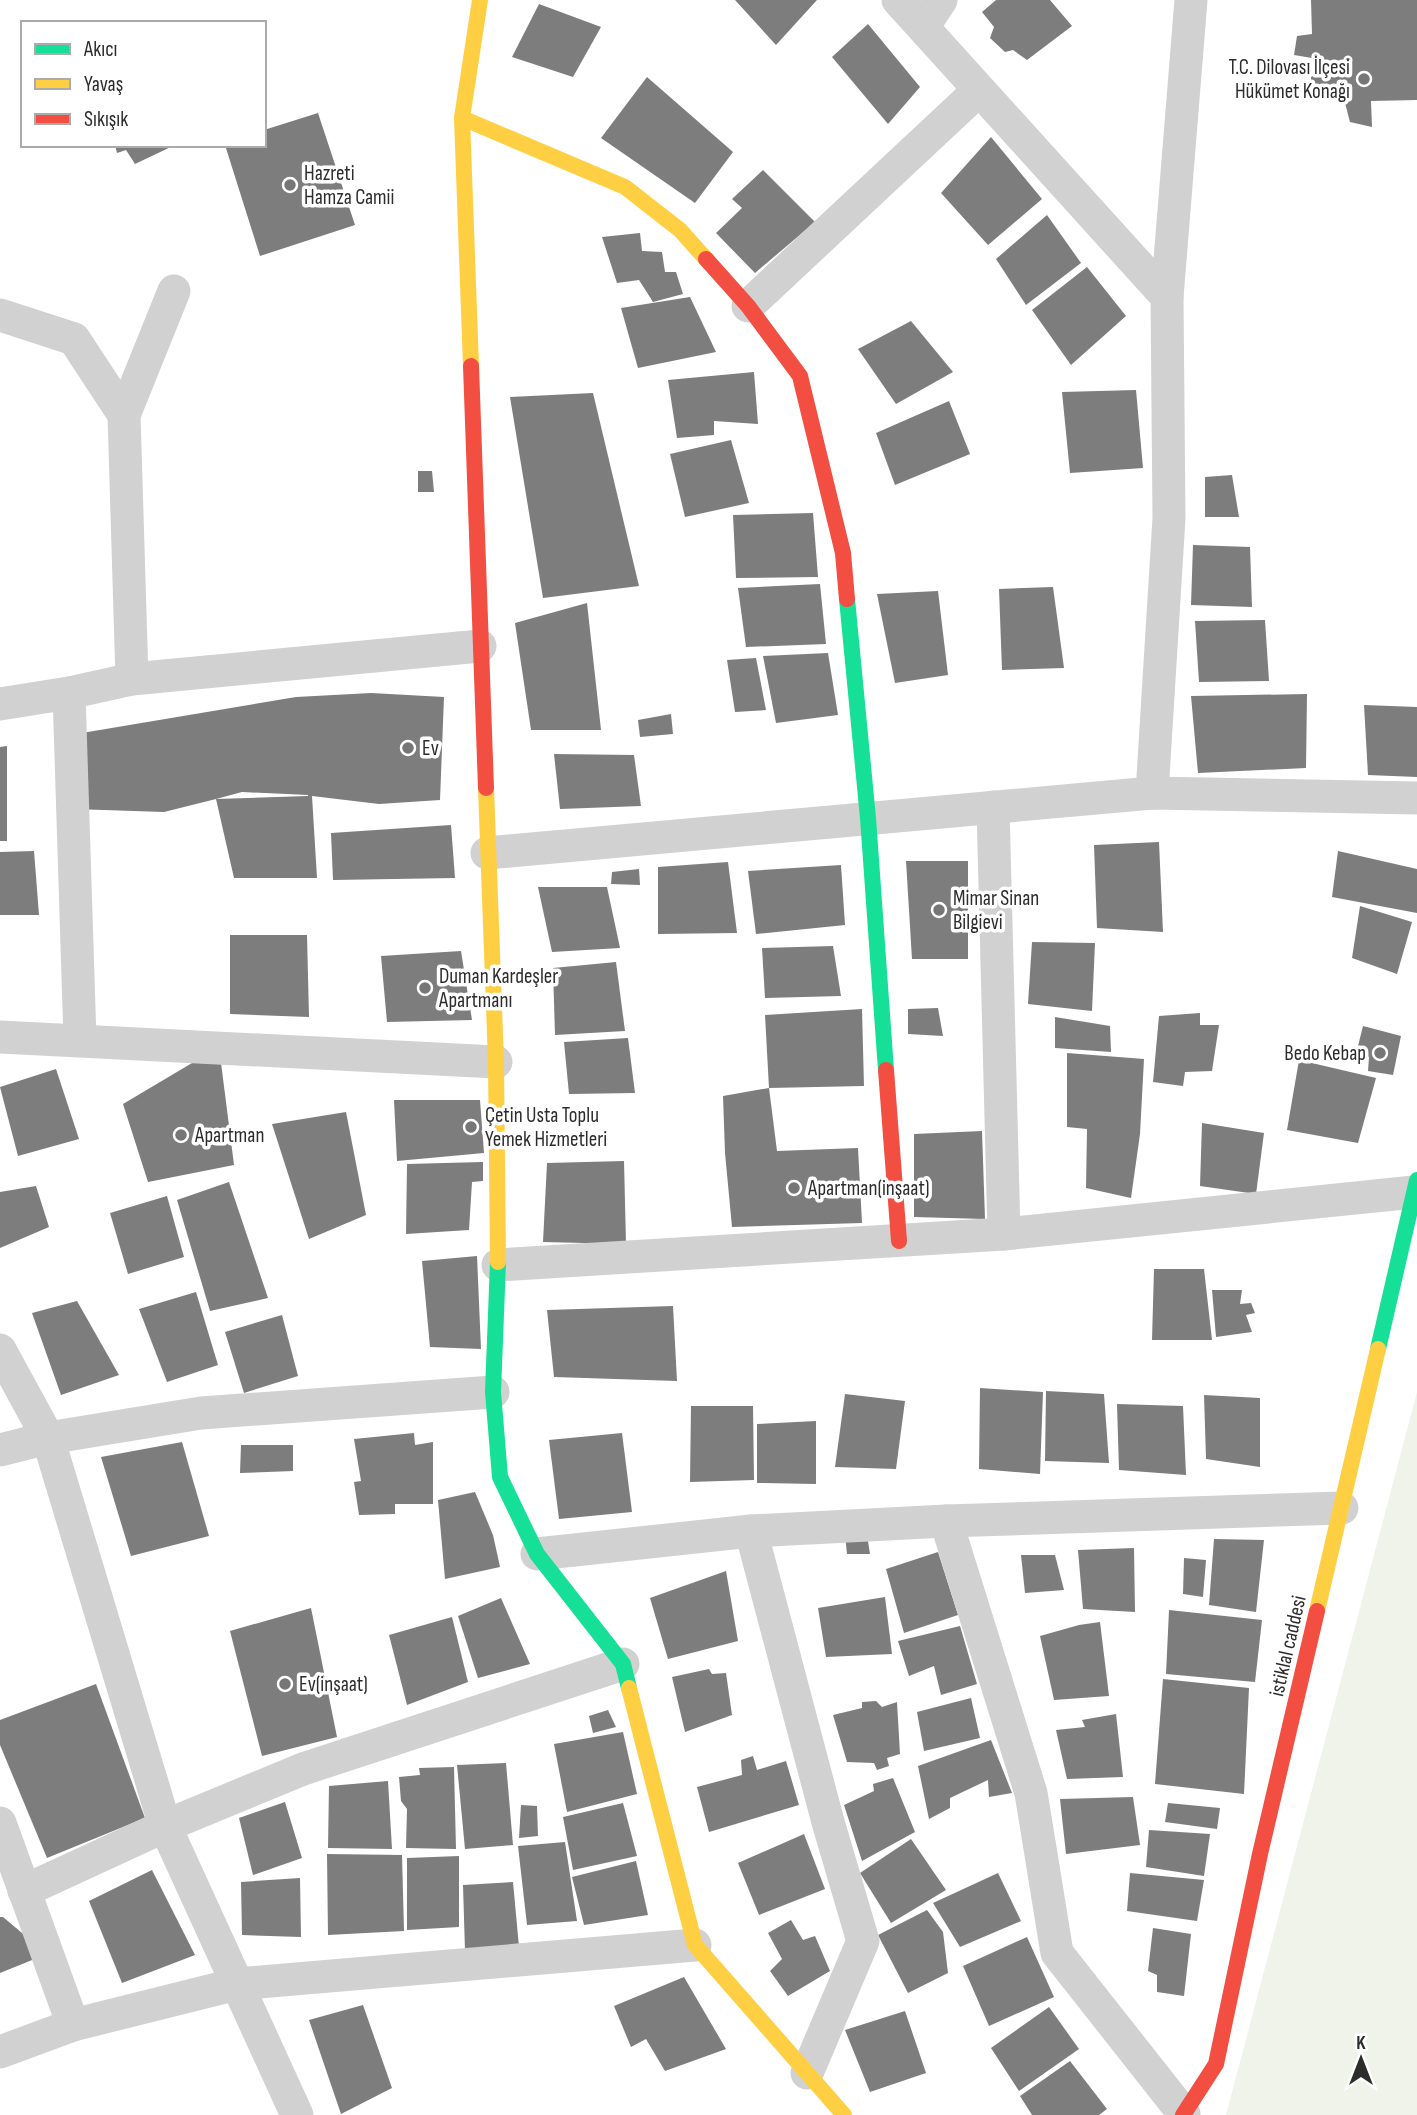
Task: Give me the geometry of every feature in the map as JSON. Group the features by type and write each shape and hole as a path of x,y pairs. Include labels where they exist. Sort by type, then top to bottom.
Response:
{"street":[{"path":"480,0 462,118 496,1062 498,1265 494,1392 500,1477 537,1553 623,1664 695,1945 807,2073 831,2110"},
{"path":"898,0 1167,297"},
{"path":"923,27 941,0"},
{"path":"1152,793 1168,518 1167,297 1191,0"},
{"path":"748,306 979,90"},
{"path":"462,118 625,187 680,230 748,306 800,376 843,553 868,818 899,1241"},
{"path":"132,679 124,415 174,291"},
{"path":"0,315 74,339 124,415"},
{"path":"0,704 132,679 480,646"},
{"path":"69,693 80,1040"},
{"path":"487,853 1152,793 1417,798"},
{"path":"993,807 1004,1234"},
{"path":"0,1037 496,1062"},
{"path":"498,1265 1004,1234 1415,1186"},
{"name":"istiklal caddesi","path":"1184,2115 1216,2064 1260,1854 1415,1186"},
{"path":"0,1350 48,1438 165,1826 297,2115"},
{"path":"0,1450 48,1438 201,1413 494,1392"},
{"path":"537,1553 751,1531 946,1521 1342,1508"},
{"path":"946,1521 1031,1793 1057,1953 1184,2115 1204,2115"},
{"path":"751,1531 828,1822 863,1941 807,2073"},
{"path":"24,1891 165,1826 303,1769 623,1664"},
{"path":"0,1823 73,2025"},
{"path":"0,2052 73,2025 237,1984 695,1945"}],"shaded area":[{"path":"1417,1392 1417,2115 1226,2115"}],"building":[{"path":"735,0 817,0 776,45"},
{"path":"996,0 1050,0 1072,26 1027,60 1013,50 1005,52 990,38 994,27 982,12"},
{"name":"T.C. Dilovası İlçesi Hükümet Konağı","path":"1311,0 1417,0 1417,100 1371,101 1372,127 1350,122 1344,99 1310,99 1312,58 1294,55 1297,36 1312,34"},
{"path":"539,4 601,27 573,77 512,57"},
{"path":"868,24 920,87 888,124 832,57"},
{"path":"647,77 733,152 695,203 601,138"},
{"name":"Hazreti Hamza Camii","path":"318,113 355,225 260,256 226,147 266,147 266,129"},
{"path":"991,137 1042,199 988,245 941,193"},
{"path":"116,147 171,147 135,164 126,150 117,153"},
{"path":"763,170 815,222 755,273 716,233 742,208 732,199"},
{"path":"1047,215 1081,263 1026,305 996,259"},
{"path":"640,233 642,251 662,252 665,272 676,272 683,294 653,302 639,280 617,283 602,237"},
{"path":"1087,267 1126,316 1071,365 1032,310"},
{"path":"690,297 716,352 638,368 621,308"},
{"path":"911,321 953,372 896,404 858,349"},
{"path":"754,372 758,424 714,421 714,435 677,438 668,380"},
{"path":"1136,390 1143,468 1070,473 1062,392"},
{"path":"593,393 639,586 543,598 510,397"},
{"path":"949,401 970,454 895,485 876,433"},
{"path":"731,440 749,503 685,517 670,454"},
{"path":"418,471 432,471 434,492 418,492"},
{"path":"1232,475 1239,517 1205,517 1205,477"},
{"path":"813,513 818,577 736,578 733,515"},
{"path":"1193,545 1250,547 1252,607 1191,605"},
{"path":"820,584 826,644 746,647 738,588"},
{"path":"1053,587 1064,668 1002,670 999,589"},
{"path":"938,591 948,675 895,683 877,594"},
{"path":"587,603 601,730 531,730 515,623"},
{"path":"1265,620 1269,681 1199,682 1195,621"},
{"path":"828,653 838,715 776,723 763,656"},
{"path":"756,658 766,710 735,712 727,660"},
{"path":"371,693 444,697 440,800 379,804 312,796 317,878 234,878 216,799 164,812 73,809 70,735 296,697","holes":["242,792 308,795 308,796 216,799"]},
{"path":"1307,694 1306,768 1198,773 1191,696"},
{"path":"1364,705 1417,707 1417,777 1368,775"},
{"path":"671,714 673,734 640,737 638,720"},
{"path":"7,746 7,841 0,841 0,747"},
{"path":"554,754 634,755 641,806 560,809"},
{"path":"451,825 455,878 333,880 331,833"},
{"path":"1159,842 1163,932 1097,928 1094,845"},
{"path":"34,851 39,915 0,915 0,852"},
{"path":"1338,851 1417,869 1417,913 1332,897"},
{"name":"Mimar Sinan Bilgievi","path":"906,861 968,861 968,959 912,959"},
{"path":"728,862 737,933 658,934 658,867"},
{"path":"841,865 845,925 756,934 748,871"},
{"path":"639,869 640,885 611,884 612,872"},
{"path":"538,887 607,887 620,948 552,952"},
{"path":"1360,906 1412,922 1397,974 1352,958"},
{"path":"230,935 307,935 309,1017 230,1014"},
{"path":"1032,942 1095,943 1092,1011 1028,1004"},
{"path":"833,946 841,996 765,998 762,948"},
{"name":"Duman Kardeşler Apartmanı","path":"461,951 472,1020 387,1022 381,956"},
{"path":"616,962 625,1031 555,1035 553,968"},
{"path":"938,1008 943,1036 908,1034 908,1009"},
{"path":"862,1009 864,1086 769,1088 765,1015"},
{"path":"1200,1013 1200,1025 1219,1025 1212,1071 1185,1072 1183,1086 1153,1082 1159,1016"},
{"path":"1055,1017 1110,1026 1111,1052 1055,1048"},
{"name":"Bedo Kebap","path":"1363,1026 1401,1036 1393,1075 1368,1071 1369,1057 1357,1050"},
{"path":"628,1038 635,1093 569,1094 564,1042"},
{"name":"Apartman","path":"219,1047 234,1165 148,1182 123,1104"},
{"path":"1067,1053 1144,1059 1140,1134 1131,1198 1086,1188 1087,1129 1067,1127"},
{"path":"1299,1060 1376,1078 1358,1143 1287,1130"},
{"path":"56,1069 79,1139 18,1156 0,1087"},
{"name":"Apartman(inşaat)","path":"769,1088 777,1151 858,1148 862,1223 732,1227 723,1096"},
{"path":"394,1100 480,1100 484,1153 397,1161"},
{"name":"Apartman","path":"346,1112 366,1215 309,1239 272,1124"},
{"path":"1202,1123 1264,1133 1256,1194 1200,1186"},
{"path":"982,1131 985,1219 914,1217 914,1134"},
{"path":"624,1161 626,1244 543,1242 547,1163"},
{"path":"483,1162 483,1181 472,1182 469,1230 406,1234 407,1164"},
{"path":"229,1182 268,1298 210,1311 177,1200"},
{"path":"36,1186 49,1227 0,1248 0,1192"},
{"path":"167,1196 184,1257 128,1274 110,1213"},
{"path":"477,1256 481,1349 430,1347 422,1261"},
{"path":"1154,1269 1204,1269 1212,1340 1152,1340"},
{"path":"1212,1290 1242,1290 1240,1304 1251,1303 1255,1313 1246,1315 1252,1332 1216,1337"},
{"path":"196,1292 218,1365 167,1382 139,1309"},
{"path":"77,1301 119,1375 61,1395 32,1313"},
{"path":"673,1306 677,1381 554,1377 547,1310"},
{"path":"282,1315 298,1376 244,1393 225,1332"},
{"path":"980,1388 1043,1392 1040,1474 979,1469"},
{"path":"1046,1391 1104,1394 1109,1463 1045,1461"},
{"path":"845,1394 905,1401 896,1469 835,1467"},
{"path":"1204,1395 1260,1398 1260,1467 1206,1459"},
{"path":"1117,1404 1183,1406 1186,1475 1119,1470"},
{"path":"691,1406 753,1406 754,1480 690,1482"},
{"path":"816,1421 816,1484 757,1483 757,1424"},
{"path":"414,1433 415,1445 433,1442 433,1504 395,1504 395,1514 359,1515 354,1482 361,1481 354,1439"},
{"path":"622,1433 632,1512 559,1519 549,1440"},
{"path":"182,1442 209,1536 131,1556 101,1457"},
{"path":"241,1445 293,1445 293,1471 240,1473"},
{"path":"475,1492 493,1535 500,1567 445,1579 438,1500"},
{"path":"845,1535 867,1535 870,1554 847,1554"},
{"path":"1214,1539 1264,1540 1256,1612 1209,1605"},
{"path":"1134,1548 1135,1612 1083,1609 1078,1550"},
{"path":"938,1552 958,1615 904,1633 886,1569"},
{"path":"1021,1555 1055,1555 1064,1590 1025,1593"},
{"path":"1184,1558 1206,1560 1203,1597 1183,1594"},
{"path":"726,1571 738,1641 668,1659 650,1598"},
{"path":"885,1597 892,1654 826,1657 818,1608"},
{"path":"501,1598 530,1664 478,1678 458,1616"},
{"name":"Ev(inşaat)","path":"311,1608 337,1737 262,1756 230,1631"},
{"path":"1169,1610 1262,1620 1255,1682 1166,1674"},
{"path":"452,1617 468,1682 407,1705 389,1635"},
{"path":"1100,1622 1109,1696 1054,1700 1040,1636"},
{"path":"960,1626 977,1684 941,1695 934,1666 909,1676 898,1641"},
{"path":"709,1669 712,1674 726,1673 732,1715 685,1732 672,1677"},
{"path":"1163,1679 1249,1688 1244,1794 1155,1784"},
{"path":"96,1684 145,1818 47,1858 0,1745 0,1720"},
{"path":"971,1698 980,1738 924,1751 917,1712"},
{"path":"876,1701 882,1707 897,1702 900,1754 887,1758 889,1766 877,1770 874,1763 847,1762 833,1715 862,1708 862,1702"},
{"path":"608,1710 616,1727 593,1733 589,1716"},
{"path":"1116,1714 1123,1777 1067,1779 1056,1730 1085,1727 1082,1720"},
{"path":"623,1732 637,1794 567,1812 554,1744"},
{"path":"991,1740 1012,1793 989,1797 988,1780 950,1798 950,1808 929,1819 918,1766"},
{"path":"753,1756 757,1770 786,1761 799,1805 709,1832 697,1787 742,1775 741,1760"},
{"path":"506,1763 513,1845 465,1849 457,1765"},
{"path":"454,1767 456,1849 406,1848 407,1809 401,1801 399,1777 420,1775 419,1768"},
{"path":"893,1778 915,1832 862,1861 844,1805 874,1791 873,1784"},
{"path":"388,1781 392,1849 328,1848 329,1786"},
{"path":"1133,1797 1140,1845 1066,1854 1060,1799"},
{"path":"285,1802 302,1858 253,1875 239,1818"},
{"path":"623,1803 637,1856 573,1870 563,1817"},
{"path":"1168,1803 1220,1808 1217,1829 1165,1822"},
{"path":"521,1805 537,1806 538,1836 519,1838"},
{"path":"1149,1830 1210,1834 1204,1876 1146,1867"},
{"path":"804,1834 825,1889 759,1915 738,1863"},
{"path":"911,1839 946,1890 891,1923 860,1873"},
{"path":"565,1842 577,1921 527,1925 518,1846"},
{"path":"327,1854 402,1855 404,1931 328,1935"},
{"path":"459,1856 459,1927 407,1930 407,1858"},
{"path":"636,1861 648,1915 584,1925 572,1877"},
{"path":"152,1870 195,1955 122,1983 89,1901"},
{"path":"998,1873 1021,1921 960,1947 933,1903"},
{"path":"1130,1873 1204,1880 1197,1921 1127,1911"},
{"path":"300,1878 301,1937 242,1935 241,1882"},
{"path":"513,1882 519,1947 465,1951 463,1885"},
{"path":"927,1910 943,1932 948,1973 908,1993 878,1935"},
{"path":"0,1917 3,1917 47,1954 0,1973"},
{"path":"791,1920 803,1940 815,1936 830,1971 788,1996 770,1971 782,1959 768,1933"},
{"path":"1153,1928 1191,1934 1184,1996 1157,1992 1157,1975 1148,1971"},
{"path":"1027,1937 1054,1997 989,2026 963,1966"},
{"path":"684,1977 726,2049 665,2071 646,2039 631,2047 614,2006"},
{"path":"363,2005 392,2088 341,2114 309,2020"},
{"path":"1049,2007 1079,2049 1019,2091 991,2048"},
{"path":"905,2011 926,2073 870,2092 845,2030"},
{"path":"1070,2061 1107,2109 1099,2115 1032,2115 1020,2096"}],"traffic: fast":[{"path":"847,599 868,818 886,1070"},
{"path":"1378,1349 1417,1180"},
{"path":"498,1262 493,1392 500,1477 537,1554 623,1664 629,1688"}],"traffic: slow":[{"path":"471,366 462,118 480,0"},
{"path":"462,118 625,187 680,230 706,259"},
{"path":"486,788 496,1062 498,1262"},
{"path":"1317,1611 1378,1349"},
{"path":"629,1688 695,1945 844,2115"}],"traffic: jam":[{"path":"706,259 748,306 800,376 843,553 847,599"},
{"path":"471,366 486,788"},
{"path":"886,1070 899,1241"},
{"path":"1183,2115 1216,2064 1260,1854 1317,1611"}],"place":[{"name":"T.C. Dilovası İlçesi Hükümet Konağı","path":"1364,79"},
{"name":"Hazreti Hamza Camii","path":"290,185"},
{"name":"Ev","path":"408,748"},
{"name":"Mimar Sinan Bilgievi","path":"939,910"},
{"name":"Duman Kardeşler Apartmanı","path":"425,988"},
{"name":"Bedo Kebap","path":"1380,1053"},
{"name":"Çetin Usta Toplu Yemek Hizmetleri","path":"471,1127"},
{"name":"Apartman","path":"181,1135"},
{"name":"Apartman(inşaat)","path":"794,1188"},
{"name":"Ev(inşaat)","path":"285,1684"}]}
